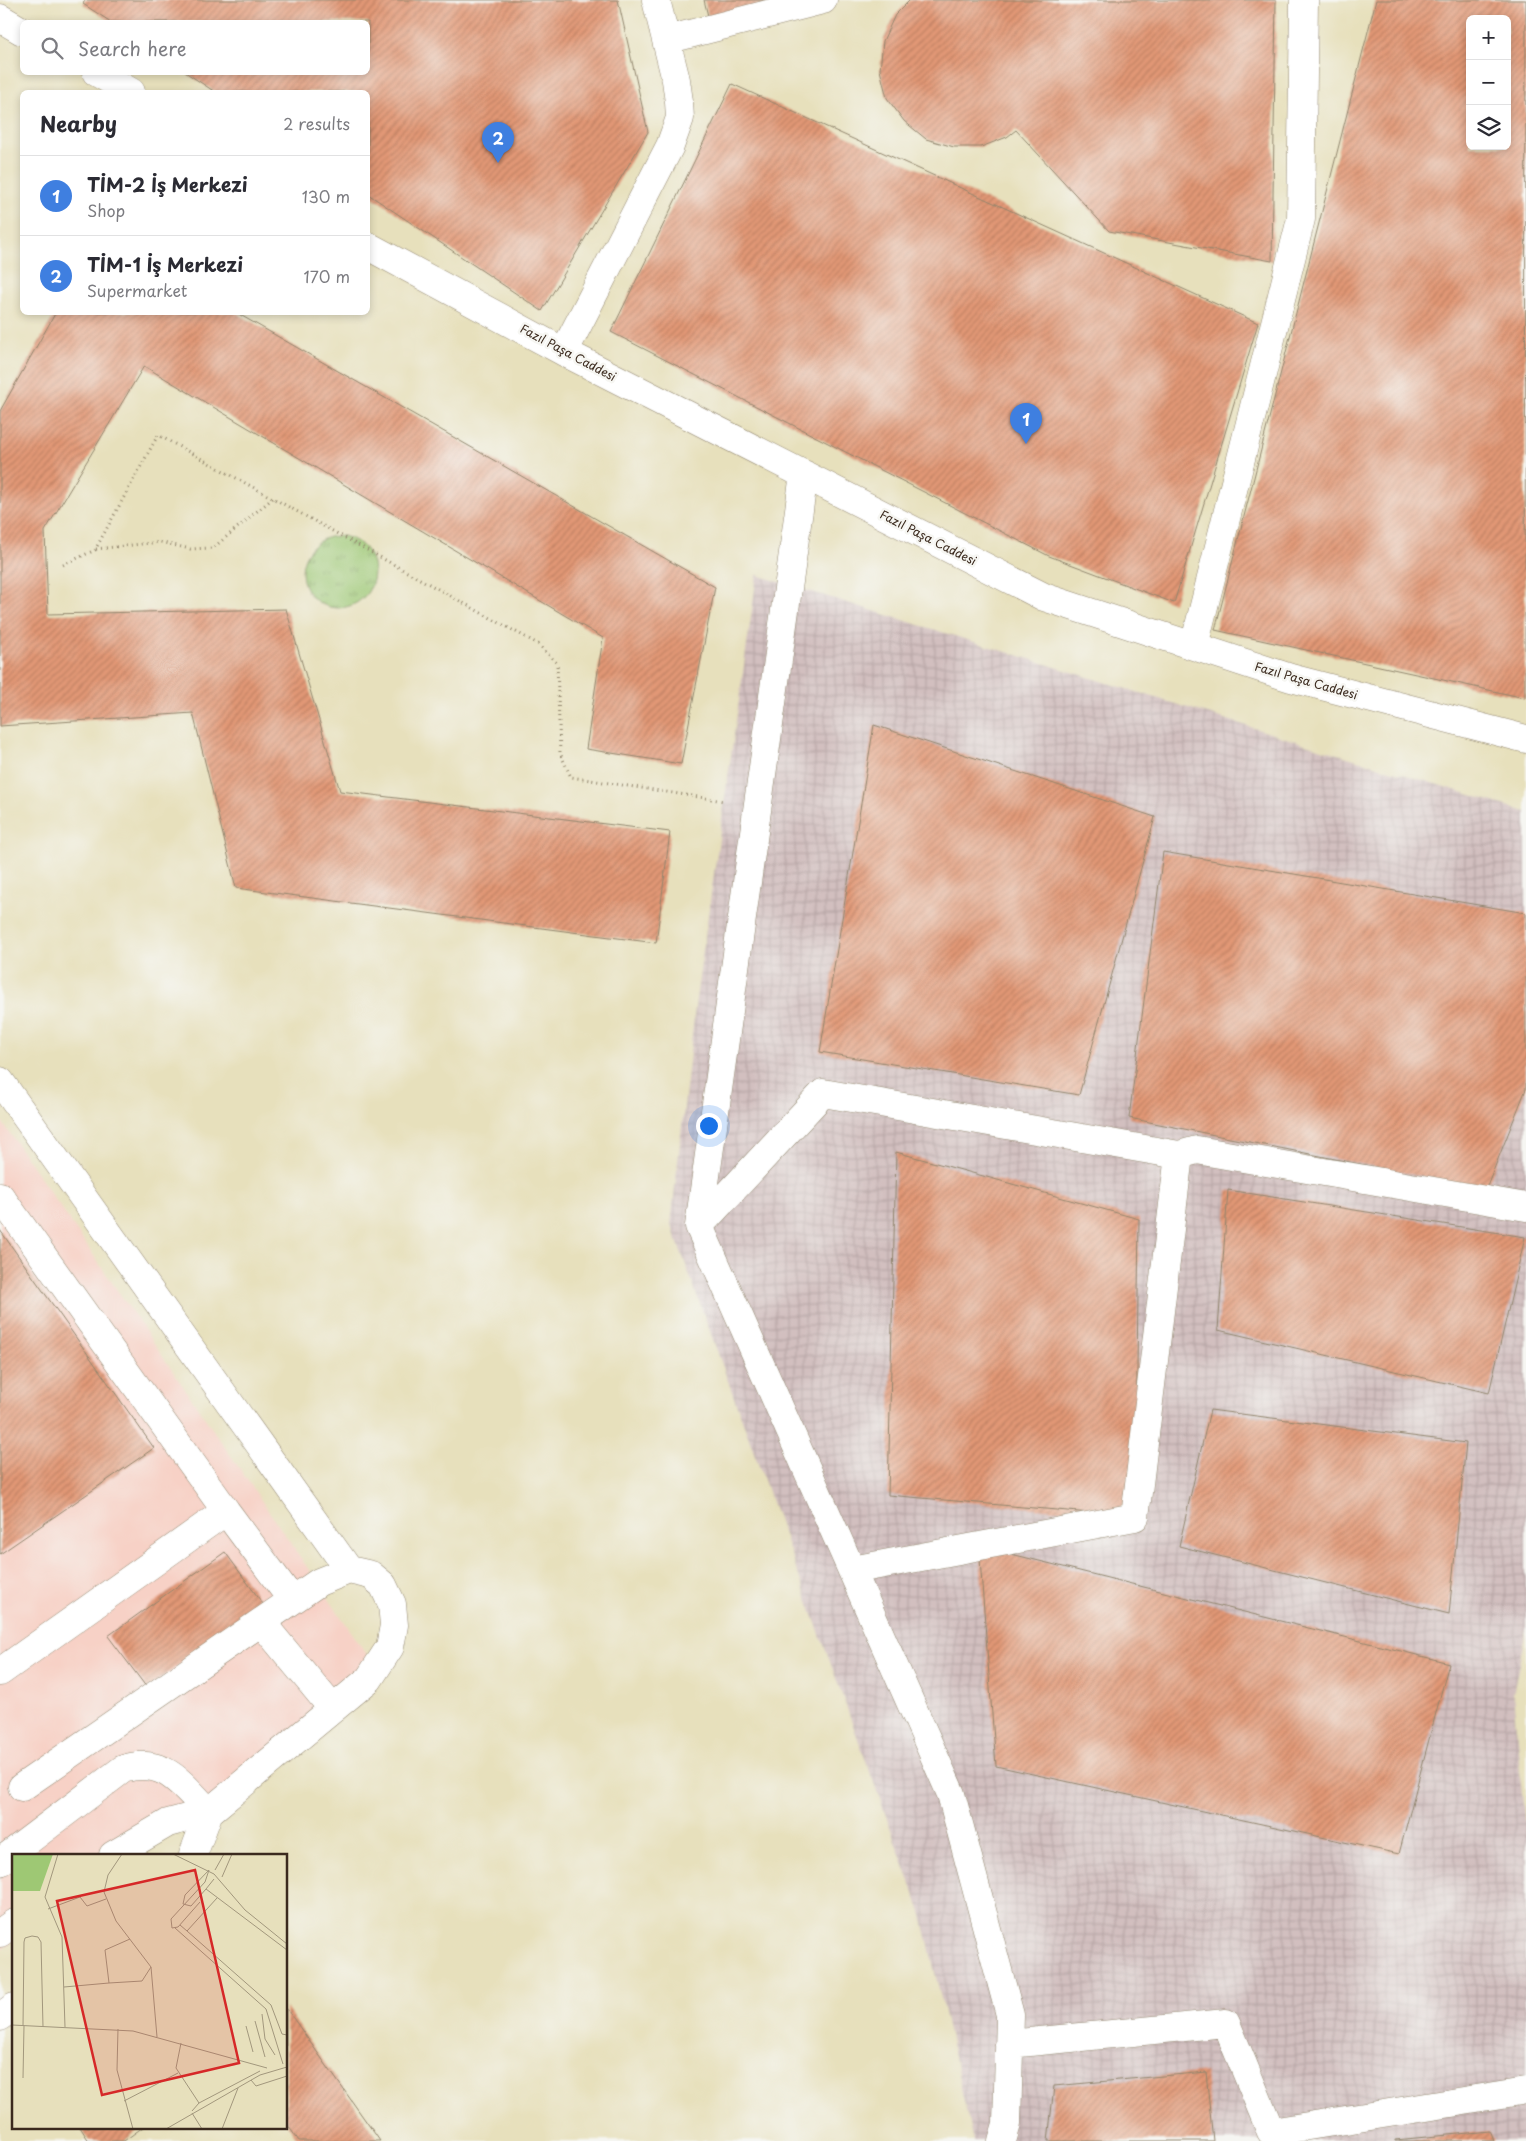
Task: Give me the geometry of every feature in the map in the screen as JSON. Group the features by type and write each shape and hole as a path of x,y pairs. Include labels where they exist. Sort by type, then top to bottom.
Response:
{"street":[{"path":"564,352 670,146 680,118 676,80 656,0"},
{"path":"666,40 823,0"},
{"path":"1194,646 1301,219 1304,0"},
{"path":"0,18 20,30"},
{"path":"101,75 128,90"},
{"name":"Fazıl Paşa Caddesi","path":"370,247 564,352 1044,597 1291,678 1526,739"},
{"path":"804,474 699,1226 951,1794 1010,2015 1007,2124 1002,2141"},
{"path":"0,1081 349,1570"},
{"path":"699,1226 823,1093 1179,1155 1197,1150 1526,1207"},
{"path":"852,1570 1135,1517 1179,1155"},
{"path":"0,1196 226,1512 292,1600"},
{"path":"0,1672 226,1512"},
{"path":"22,1787 319,1582 349,1570 371,1575 383,1585 392,1604 394,1625 390,1647 369,1679 209,1812 168,1823 114,1854"},
{"path":"261,1622 333,1709"},
{"path":"0,1862 123,1769 137,1765 150,1765 171,1774 209,1812"},
{"path":"193,1854 209,1812"},
{"path":"0,1933 12,1924"},
{"path":"0,2017 12,2008"},
{"path":"1009,2044 1226,2023 1271,2132 1526,2091"}],"path":[{"path":"95,550 158,436 538,644 557,663 560,753 570,777 759,807"},
{"path":"62,565 95,550 160,542 190,549 213,548 273,498"}],"shaded area":[{"path":"757,575 1526,812 1526,1630 1513,1694 1526,1838 1526,2141 973,2141 922,1915 671,1224 696,999"},
{"path":"0,1119 383,1678 136,1854 12,1854 12,1942 0,1950"}],"green space":[{"path":"338,536 358,542 368,552 374,572 368,592 358,602 338,608 318,602 308,592 302,572 308,552 318,542"}],"building":[{"path":"85,0 618,0 648,132 542,311 370,195 370,90 212,90 190,75 370,75 370,20 108,20 83,4"},
{"path":"704,0 782,0 709,20"},
{"path":"910,0 1276,0 1272,261 1109,231 1016,130 1007,137 981,147 954,147 926,139 904,121 887,98 880,70 883,41 895,15"},
{"path":"1376,0 1526,0 1525,698 1215,630"},
{"path":"732,84 1258,323 1174,603 1049,556 611,332"},
{"path":"54,315 240,315 715,587 681,764 586,749 603,638 144,366 45,531 48,614 286,609 340,791 670,832 656,943 236,888 193,713 0,726 0,411"},
{"path":"874,725 1155,817 1079,1095 820,1052"},
{"path":"1163,852 1526,913 1526,1089 1486,1189 1129,1118"},
{"path":"896,1152 1139,1219 1135,1517 888,1495"},
{"path":"1228,1190 1525,1237 1489,1393 1218,1330"},
{"path":"0,1230 154,1448 0,1554"},
{"path":"1210,1410 1466,1443 1449,1614 1179,1546"},
{"path":"979,1546 1449,1663 1399,1854 996,1766"},
{"path":"225,1552 263,1604 147,1688 108,1636"},
{"path":"288,2011 380,2141 299,2141 288,2126"},
{"path":"1206,2072 1213,2141 1048,2141 1054,2086"},
{"path":"81,2128 142,2128 124,2141 89,2141"},
{"path":"1490,2131 1494,2141 1395,2141 1395,2140"}],"place":[{"name":"TİM-1 İş Merkezi","path":"498,163"},
{"name":"TİM-2 İş Merkezi","path":"1026,444"}]}
